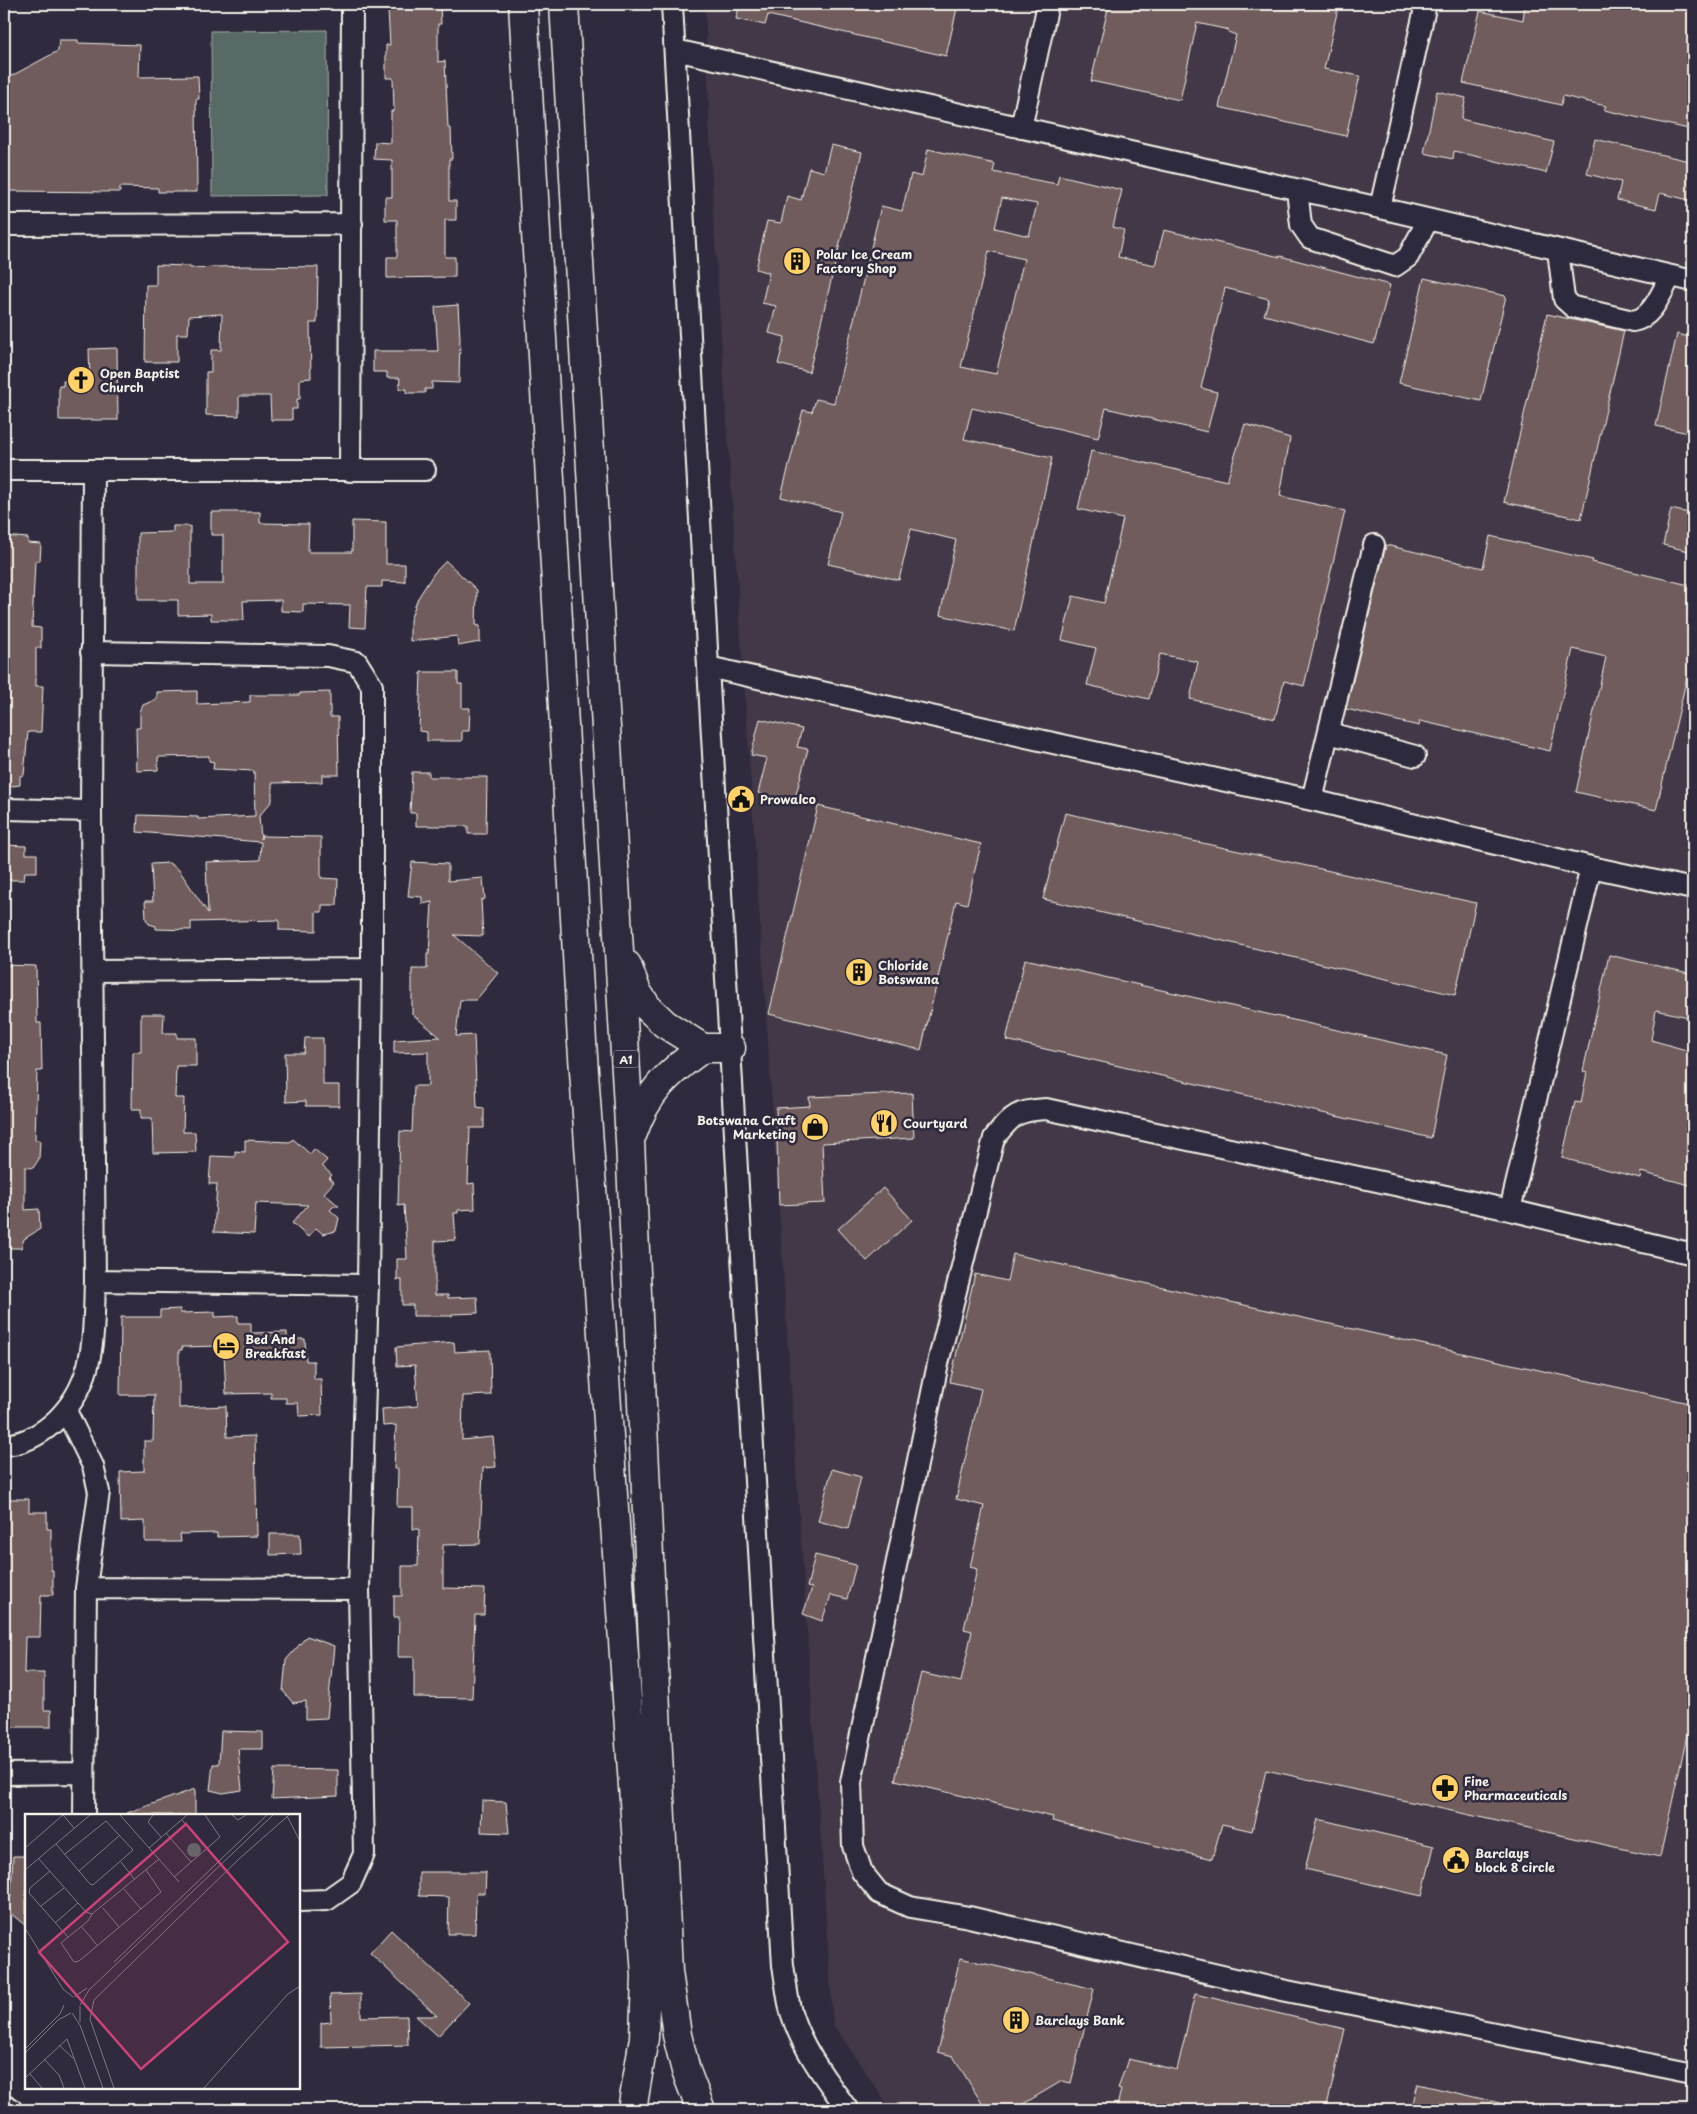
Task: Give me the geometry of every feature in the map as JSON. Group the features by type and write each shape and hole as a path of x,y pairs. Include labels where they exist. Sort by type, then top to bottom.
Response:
{"highway":[{"path":"523,4 582,1032 646,1976 644,2038 632,2110"},
{"name":"A1","path":"564,4 630,1141 668,1972 677,2035 686,2072 701,2110"},
{"path":"617,912 628,967 637,992 648,1008 665,1024 703,1048 731,1048"},
{"path":"630,1141 648,1098 677,1066 703,1048"}],"main road":[{"path":"4,2110 9,2110"}],"street":[{"path":"350,471 352,4"},
{"path":"672,4 708,667 783,1966 791,2011 798,2031 822,2076 848,2110"},
{"path":"1021,128 1048,4"},
{"path":"1380,208 1426,4"},
{"path":"675,50 1380,208 1693,282"},
{"path":"1297,190 1301,225 1310,238 1396,266 1408,257 1428,220"},
{"path":"4,225 352,224"},
{"path":"1558,250 1564,299 1573,307 1633,321 1640,320 1649,313 1670,276"},
{"path":"4,470 93,472 425,470"},
{"path":"4,1445 38,1435 66,1412 84,1384 93,1345 95,1281 91,652 93,472"},
{"path":"1312,800 1374,545"},
{"path":"91,652 328,656 357,662 372,686 372,969 368,1285 360,1589 364,1854 351,1883 327,1900 300,1901"},
{"path":"708,667 1312,800 1591,867 1693,889"},
{"path":"1329,733 1415,756"},
{"path":"4,809 91,810"},
{"path":"1510,1210 1591,867"},
{"path":"93,971 372,969"},
{"path":"1693,1254 1510,1210 1046,1109 1022,1111 1007,1122 994,1138 939,1359 851,1782 853,1846 862,1872 879,1892 910,1907 969,1917 1282,1990 1693,2073"},
{"path":"95,1281 368,1285"},
{"path":"66,1412 93,1466 99,1492 86,1588 84,1814"},
{"path":"86,1588 360,1589"},
{"path":"4,1774 83,1772"}],"shaded area":[{"path":"705,4 1693,4 1693,2110 891,2110 833,2024 713,213"}],"green space":[{"path":"327,30 328,195 212,196 211,31"}],"building":[{"path":"392,4 440,4 441,24 438,24 438,62 445,61 448,128 451,128 452,159 449,159 449,201 456,201 456,220 445,220 445,257 455,257 455,277 387,278 387,257 397,257 397,220 385,220 385,197 392,197 392,160 374,159 375,142 391,143 391,111 394,111 393,78 386,78 386,45 390,45 388,10 392,10"},
{"path":"740,4 958,4 946,56 768,15 765,25 736,19"},
{"path":"1109,4 1339,4 1324,69 1360,76 1346,136 1219,107 1236,35 1228,32 1229,30 1197,23 1180,100 1091,81"},
{"path":"1525,4 1693,4 1693,130 1604,110 1606,106 1563,96 1561,105 1463,83 1480,11 1523,20"},
{"path":"59,40 78,40 78,43 140,45 139,77 198,76 199,99 196,99 197,192 158,192 158,188 120,187 120,192 4,191 4,80 58,51"},
{"path":"1437,91 1466,98 1461,119 1554,142 1546,173 1454,151 1453,159 1424,153"},
{"path":"1595,139 1693,162 1693,201 1660,193 1656,209 1617,200 1621,182 1587,174"},
{"name":"Polar Ice Cream Factory Shop","path":"831,145 862,152 809,372 778,364 785,337 769,333 776,306 762,303 769,273 756,269 767,221 781,223 787,196 801,200 809,168 824,172"},
{"path":"928,149 995,164 993,172 1057,184 1059,175 1122,190 1113,227 1124,230 1118,257 1155,265 1164,230 1280,256 1390,285 1374,344 1264,315 1269,299 1225,288 1201,388 1217,392 1207,432 1106,408 1098,438 972,408 964,439 1052,458 1014,631 940,615 956,540 911,529 899,580 828,564 841,512 781,497 803,410 812,412 816,399 834,403 881,206 902,211 911,174 922,177","holes":["1002,198 1037,204 1029,236 995,228","989,251 1024,259 996,374 961,367"]},
{"path":"156,265 190,266 190,268 246,266 318,267 317,323 310,323 311,378 300,379 300,399 297,399 297,409 292,409 292,420 271,420 270,396 239,396 239,416 206,415 206,372 211,372 211,350 221,350 222,314 189,316 188,334 177,334 177,362 145,362 146,285 156,285"},
{"path":"1424,278 1506,296 1481,401 1399,383"},
{"path":"458,305 460,338 459,383 432,382 432,389 425,389 425,393 406,393 407,389 399,389 400,378 387,378 387,372 373,372 373,351 438,351 435,307"},
{"path":"1547,314 1624,331 1581,519 1504,502"},
{"path":"1677,334 1693,338 1693,434 1656,426"},
{"path":"117,348 118,420 59,420 59,386 63,386 63,381 90,380 89,349"},
{"path":"1245,424 1290,438 1280,496 1345,511 1304,686 1284,681 1275,719 1190,699 1198,662 1160,654 1149,699 1087,685 1096,648 1062,640 1073,596 1104,603 1123,519 1078,509 1091,451 1227,481"},
{"path":"1671,509 1693,514 1693,552 1663,545"},
{"path":"211,512 260,512 260,523 309,524 308,552 352,552 352,521 386,522 386,564 405,564 405,582 382,581 382,587 367,587 365,628 349,627 350,605 303,604 303,612 281,611 281,600 243,601 244,620 211,620 211,614 178,615 178,600 138,600 138,533 173,532 173,526 190,526 190,584 223,584 223,535 211,535"},
{"path":"4,536 28,538 28,543 41,544 40,561 35,561 32,627 41,628 41,648 36,648 36,686 43,686 41,732 28,732 24,775 20,776 20,785 4,787"},
{"path":"1490,536 1693,586 1693,678 1687,677 1656,810 1576,792 1606,657 1573,649 1550,751 1420,721 1419,726 1346,709 1386,545 1483,568"},
{"path":"446,561 477,590 476,625 480,626 480,642 458,646 457,636 410,641 410,620 418,598 434,573"},
{"path":"421,672 458,672 458,684 462,684 462,708 470,708 469,731 462,731 462,741 427,741 427,732 419,731"},
{"path":"197,691 197,704 250,702 250,695 300,695 300,693 330,692 330,717 338,717 339,775 322,775 322,782 272,783 272,801 259,816 261,839 261,836 321,837 321,878 338,879 337,905 322,905 322,912 316,912 316,931 279,930 279,920 191,922 191,930 156,929 156,926 149,924 146,919 145,901 153,901 151,864 169,863 179,870 208,913 206,862 260,860 261,842 137,832 138,815 198,817 198,819 255,816 254,771 213,769 214,762 209,761 209,756 158,757 158,770 137,771 136,728 140,728 140,712 143,705 157,699 157,692"},
{"path":"760,719 802,729 797,747 808,749 794,802 758,793 767,758 751,755"},
{"path":"412,772 429,772 429,777 487,777 486,834 468,834 468,826 416,826 416,813 410,813"},
{"path":"818,806 981,844 967,904 956,901 921,1050 769,1014"},
{"path":"1065,813 1476,903 1455,995 1043,899"},
{"path":"4,845 26,846 26,854 37,854 37,872 25,872 24,880 4,880"},
{"path":"412,862 448,864 448,881 483,878 485,899 481,900 483,936 454,935 498,973 476,1000 460,1000 456,1036 474,1035 477,1107 484,1108 484,1128 470,1128 468,1184 474,1183 475,1209 458,1210 458,1213 454,1213 456,1240 435,1241 435,1295 448,1295 448,1298 477,1297 478,1313 452,1314 452,1316 413,1316 413,1305 402,1305 402,1280 397,1280 397,1259 407,1259 404,1205 398,1206 400,1131 412,1132 414,1086 428,1086 428,1052 394,1053 394,1040 440,1037 412,1014 412,969 427,969 432,902 422,904 422,897 408,896"},
{"path":"1609,955 1693,974 1693,1018 1656,1010 1651,1040 1693,1052 1693,1186 1641,1172 1640,1178 1562,1158 1575,1102 1581,1103 1587,1072 1583,1071"},
{"path":"1025,959 1447,1055 1431,1138 1006,1040"},
{"path":"4,965 36,966 37,1023 41,1023 42,1071 37,1071 35,1140 40,1140 39,1159 33,1168 25,1167 25,1210 39,1209 40,1229 24,1239 21,1248 4,1248"},
{"path":"141,1014 164,1014 163,1033 177,1033 177,1038 196,1038 196,1066 176,1066 175,1098 184,1098 183,1132 195,1132 196,1152 153,1153 152,1118 141,1118 141,1109 132,1109 133,1052 141,1052"},
{"path":"305,1038 323,1038 323,1085 339,1085 339,1106 306,1106 306,1101 286,1102 285,1053 304,1053"},
{"path":"912,1093 914,1138 822,1143 825,1203 779,1205 776,1108 810,1106 809,1097"},
{"path":"293,1139 310,1154 314,1149 327,1160 322,1166 332,1175 329,1178 334,1182 324,1193 339,1206 334,1206 330,1210 339,1218 336,1231 323,1234 316,1228 308,1237 292,1223 308,1205 256,1203 254,1234 214,1232 217,1184 209,1184 211,1156 235,1157 235,1151 245,1152 245,1140 290,1142"},
{"path":"883,1188 912,1220 867,1261 838,1229"},
{"path":"1013,1254 1693,1404 1693,1708 1660,1857 1266,1770 1252,1831 1222,1824 1212,1859 1052,1821 1053,1817 895,1780 921,1673 961,1682 972,1631 964,1629 977,1569 970,1567 984,1506 956,1499 981,1389 950,1382 975,1274 1007,1281"},
{"path":"180,1309 180,1313 215,1312 215,1317 238,1316 238,1323 251,1323 251,1333 287,1332 287,1339 305,1339 306,1361 314,1361 314,1379 321,1379 322,1415 299,1416 298,1403 286,1403 286,1398 271,1398 271,1393 226,1394 222,1346 182,1347 182,1350 179,1350 179,1408 226,1406 227,1437 255,1436 257,1536 217,1537 217,1533 180,1534 181,1542 145,1542 145,1521 121,1522 120,1472 144,1471 144,1441 153,1441 154,1395 120,1395 121,1317 160,1317 160,1310"},
{"path":"454,1342 455,1352 490,1350 491,1395 463,1396 462,1440 493,1437 496,1467 483,1468 480,1544 443,1545 443,1588 485,1589 484,1615 475,1615 472,1698 414,1697 414,1657 398,1657 399,1617 394,1617 394,1596 402,1596 402,1566 418,1566 419,1529 413,1529 413,1507 397,1507 398,1469 394,1469 396,1425 383,1426 382,1409 418,1406 415,1365 397,1366 396,1347"},
{"path":"832,1469 861,1477 848,1529 818,1521"},
{"path":"4,1499 29,1499 29,1512 47,1512 47,1529 51,1529 53,1595 41,1595 40,1637 25,1637 24,1673 44,1673 44,1710 51,1710 51,1727 4,1727 6,1601 4,1601"},
{"path":"270,1534 300,1534 301,1554 270,1555"},
{"path":"815,1555 856,1565 847,1599 831,1595 822,1621 803,1614 812,1588 807,1587"},
{"path":"307,1636 334,1646 327,1718 306,1719 306,1701 293,1703 283,1691 286,1660"},
{"path":"221,1731 263,1732 263,1749 238,1749 242,1790 223,1793 210,1790 213,1764 219,1764"},
{"path":"274,1769 338,1770 338,1796 272,1799"},
{"path":"195,1789 195,1814 127,1813"},
{"path":"482,1801 506,1802 509,1833 481,1832"},
{"path":"1318,1819 1434,1846 1422,1896 1305,1869"},
{"path":"13,1856 25,1856 25,1925 4,1908 4,1904 11,1895"},
{"path":"419,1872 486,1872 485,1893 476,1893 475,1934 448,1934 449,1897 419,1896"},
{"path":"391,1930 469,2003 438,2036 416,2016 437,2016 370,1953"},
{"name":"Barclays Bank","path":"960,1958 1094,1989 1071,2083 1062,2081 1013,2110 986,2110 953,2056 938,2052"},
{"path":"361,1994 361,2017 407,2016 408,2045 321,2047 321,2023 331,2022 330,1995"},
{"path":"1195,1994 1345,2029 1326,2110 1305,2110 1282,2105 1280,2110 1116,2110 1121,2090 1118,2089 1128,2059 1177,2070"},
{"path":"1418,2084 1504,2104 1503,2110 1411,2110"}],"place":[{"name":"Polar Ice Cream Factory Shop","path":"797,261"},
{"name":"Open Baptist Church","path":"81,380"},
{"name":"Prowalco","path":"741,799"},
{"name":"Chloride Botswana","path":"859,972"},
{"name":"Courtyard","path":"884,1123"},
{"name":"Botswana Craft Marketing","path":"815,1127"},
{"name":"Bed And Breakfast","path":"226,1346"},
{"name":"Fine Pharmaceuticals","path":"1445,1788"},
{"name":"Barclays block 8 circle","path":"1456,1860"},
{"name":"Barclays Bank","path":"1016,2020"}]}
